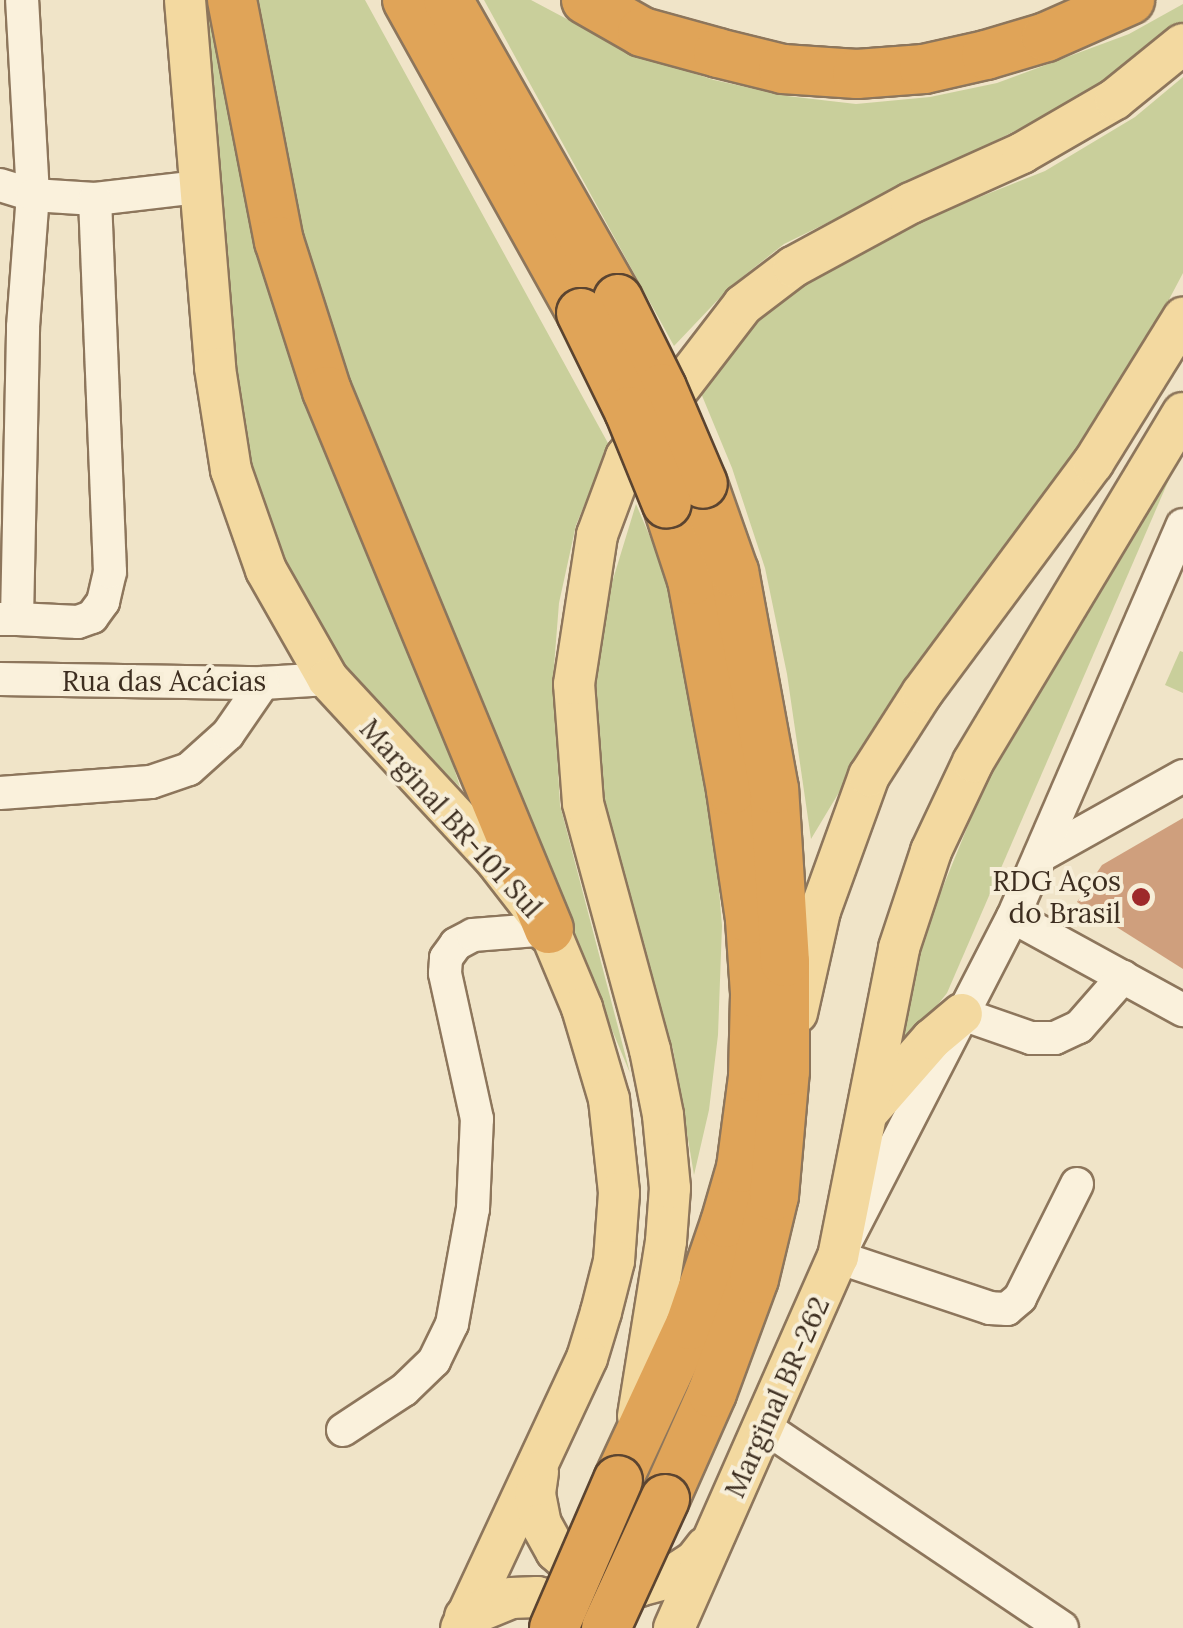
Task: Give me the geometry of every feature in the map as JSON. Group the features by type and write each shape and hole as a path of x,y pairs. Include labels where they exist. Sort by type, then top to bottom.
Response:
{"highway":[{"path":"232,0 279,241 326,391 549,929"},
{"path":"407,0 600,306 662,388 685,494 692,580 731,790 750,919 755,993 753,1077 740,1168 726,1222 690,1325 626,1460 554,1628"},
{"path":"448,0 600,306"},
{"path":"586,0 642,32 718,53 783,69 856,74 924,69 986,55 1046,37 1130,0"},
{"path":"604,1628 712,1393 754,1279 774,1196 784,1070 785,962 774,789 734,572 685,494"}],"main road":[{"name":"Marginal BR-101 Sul","path":"185,0 215,368 231,470 266,570 328,679 494,858 549,929 582,1008 609,1099 619,1192 614,1261 601,1312 587,1358 463,1622"},
{"path":"626,1460 666,1241 670,1188 663,1115 650,1050 583,803 574,684 597,535 626,457 743,305 793,266 911,204 1022,153 1115,99 1183,44"},
{"path":"784,1070 820,911 869,776 922,693 1092,463 1183,318"},
{"name":"Marginal BR-262","path":"674,1628 766,1428 838,1256 899,948 931,851 973,762 1183,413"},
{"path":"866,1115 932,1040 962,1014"},
{"path":"539,1463 535,1494 548,1538 580,1572 608,1584 639,1586 669,1578 695,1561 714,1537"},
{"path":"463,1622 512,1598 537,1597 566,1604 604,1628"}],"street":[{"path":"22,0 33,195 22,327 8,619 78,622 92,617 103,602 110,572 96,198"},
{"path":"0,185 33,195 96,198 199,187"},
{"path":"1076,1184 1020,1298 1007,1308 990,1308 838,1256 1013,917 1183,524"},
{"name":"Rua das Acácias","path":"0,679 328,679"},
{"path":"0,793 151,782 189,769 228,734 263,682"},
{"path":"1040,856 1182,775"},
{"path":"1013,917 1183,1010"},
{"path":"344,1430 404,1390 434,1361 452,1324 472,1209 478,1119 445,973 446,958 456,944 473,935 549,929"},
{"path":"962,1014 1031,1038 1054,1038 1080,1027 1123,977"},
{"path":"766,1428 1062,1628"}],"green space":[{"path":"205,0 212,0 460,787 361,693 325,643 280,562 251,468 233,371"},
{"path":"252,0 365,0 609,445 576,525 559,603 553,679 560,805 630,1073 343,386 298,238"},
{"path":"484,0 531,0 629,52 714,80 787,96 856,104 930,97 997,83 1129,34 1183,4 1183,24 1109,85 784,244 731,286 674,346"},
{"path":"1183,77 1183,273 1144,347 1078,450 906,681 811,839 787,674 765,568 732,468 698,386 757,315 807,281 922,220 1045,171 1135,117"},
{"path":"1183,447 947,993 885,1071 901,990 978,801 1030,696"},
{"path":"636,504 671,586 711,792 722,926 718,1035 709,1110 694,1175 673,1049 629,919 601,799 595,680 603,612"},
{"path":"1180,651 1183,652 1183,693 1165,685"}],"building":[{"name":"RDG Aços do Brasil","path":"1183,818 1183,969 1077,902 1102,865"}],"place":[{"name":"RDG Aços do Brasil","path":"1141,897"}]}
